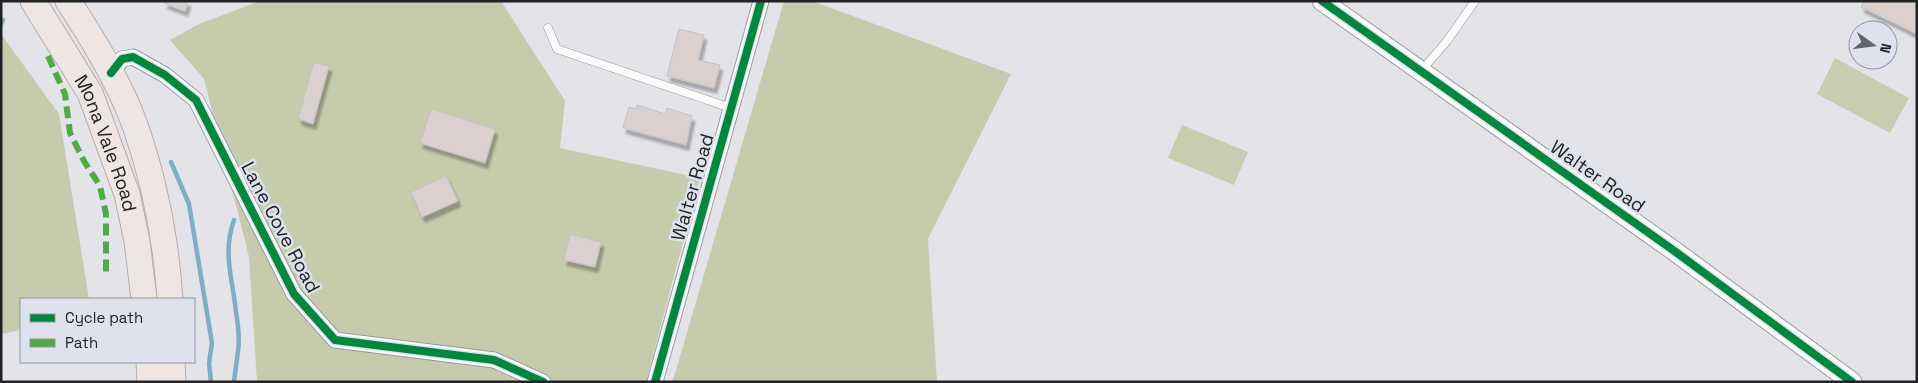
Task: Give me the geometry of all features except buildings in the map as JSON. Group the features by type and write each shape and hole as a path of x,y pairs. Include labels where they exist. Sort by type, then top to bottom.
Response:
{"highway":[{"name":"Mona Vale Road","path":"33,1 90,93 127,194 137,241 144,298"},
{"name":"Mona Vale Road","path":"68,1 97,46 136,127 153,187 167,265 170,298"},
{"path":"149,363 150,382"},
{"path":"172,363 173,382"}],"street":[{"name":"Walter Road","path":"655,382 761,1"},
{"name":"Walter Road","path":"1322,1 1673,250 1852,382"},
{"name":"Lane Cove Road","path":"111,73 122,59 133,57 165,75 196,100 294,294 335,340 494,360 543,382"}],"lane":[{"path":"1421,71 1447,41 1475,1"},
{"path":"548,28 557,49 731,108"}],"green space":[{"path":"260,1 501,1 565,101 560,148 700,178 646,382 257,382 249,257 204,79 170,40 199,24"},
{"path":"784,1 812,1 1011,74 928,239 937,382 671,382"},
{"path":"1,34 59,114 89,298 20,298 20,330 1,334"},
{"path":"1835,58 1848,65 1848,70 1857,70 1909,98 1890,133 1817,94"},
{"path":"1182,125 1248,152 1234,185 1168,158"}],"waterway":[{"path":"1,24 3,20"},
{"path":"171,162 189,204 212,343 209,363 211,382"},
{"path":"234,220 229,244 229,266 239,337 234,382"}],"marked path":[{"path":"48,56 65,94 70,133 84,161 100,186 106,214 106,273"}],"cycle path":[{"path":"655,382 761,1"},
{"path":"1322,1 1673,250 1852,382"},
{"path":"111,73 122,59 133,57 165,75 196,100 294,294 335,340 494,360 543,382"}]}
